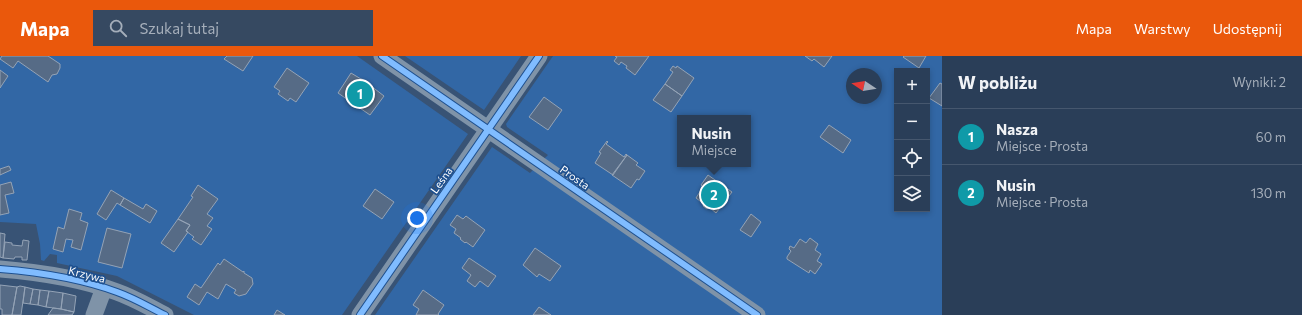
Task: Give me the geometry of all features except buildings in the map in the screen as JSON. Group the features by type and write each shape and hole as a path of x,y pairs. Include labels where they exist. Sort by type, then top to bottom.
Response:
{"street":[{"name":"Prosta","path":"382,56 757,315"},
{"name":"Leśna","path":"360,315 539,56"},
{"name":"Krzywa","path":"0,269 30,271 104,288 133,298 165,315"},
{"path":"94,315 104,288"}],"shaded area":[{"path":"0,56 357,56 468,134 342,315 194,315 117,276 57,263 57,255 50,254 44,261 41,260 40,244 36,224 0,222"},
{"path":"405,56 521,56 484,110"},
{"path":"553,56 942,56 942,315 375,315 492,147 530,173 548,155 507,127 506,124"}],"cycle path":[{"path":"382,56 757,315"},
{"path":"360,315 539,56"},
{"path":"0,269 44,274 89,283 123,294 165,315"}],"place":[{"name":"Nasza","path":"360,94"},
{"name":"Nusin","path":"714,195"}]}
